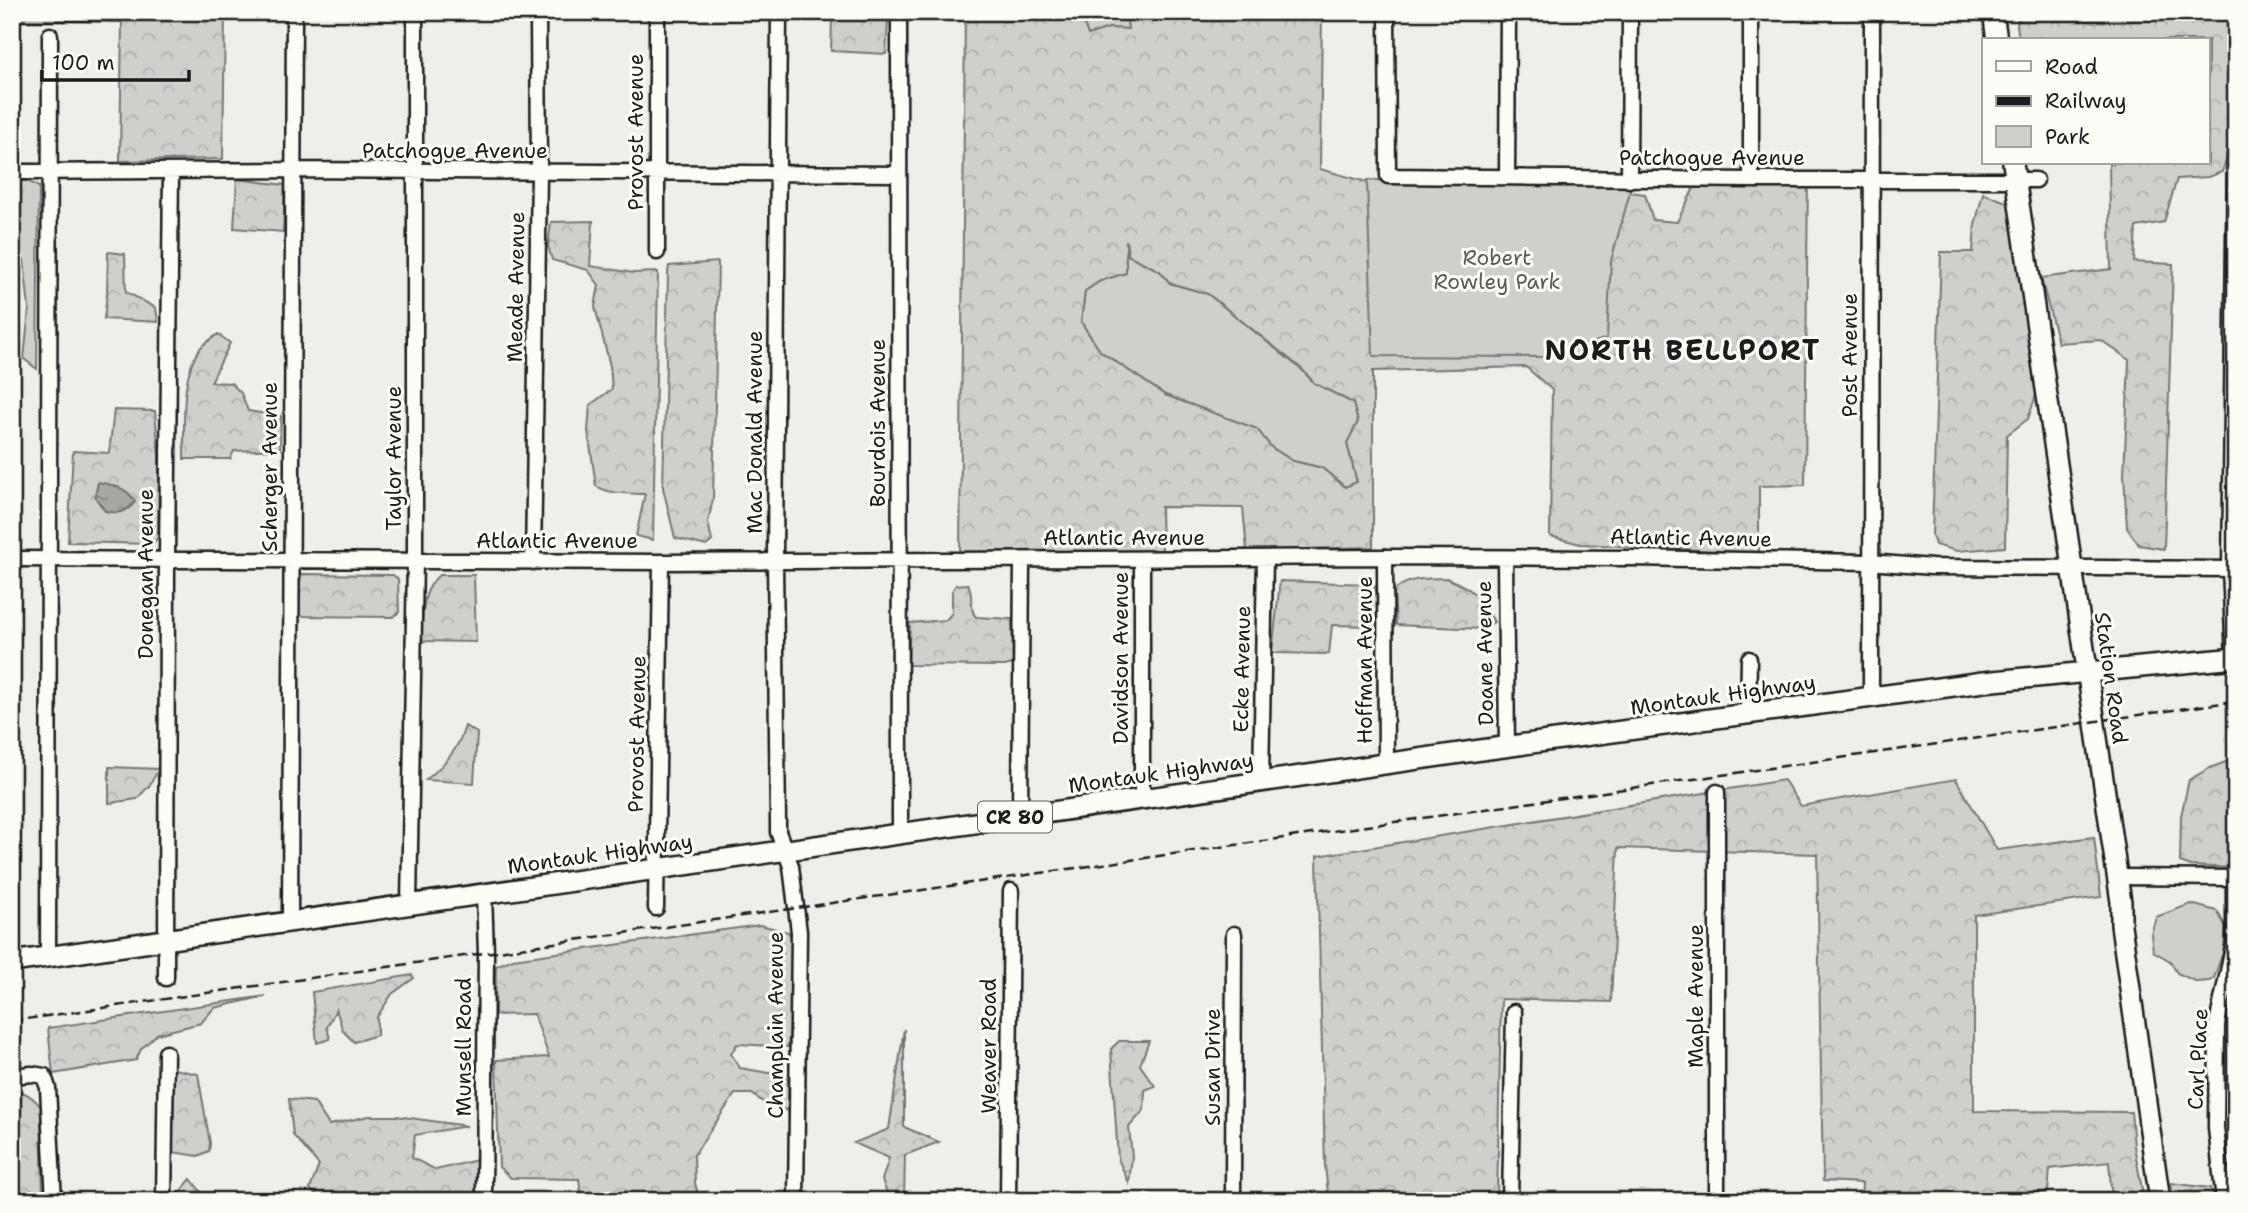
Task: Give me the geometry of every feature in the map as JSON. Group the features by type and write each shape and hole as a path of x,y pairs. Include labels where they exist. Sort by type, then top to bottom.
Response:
{"main road":[{"path":"1993,12 1997,38"},
{"name":"Station Road","path":"2015,171 2121,902 2121,925 2160,1201"},
{"name":"Montauk Highway","path":"12,962 1261,781 1748,714 2087,671 2235,658"}],"street":[{"name":"Scherger Avenue","path":"290,922 294,12"},
{"name":"Taylor Avenue","path":"409,904 415,561 415,12"},
{"name":"Meade Avenue","path":"533,562 538,12"},
{"name":"Provost Avenue","path":"657,12 657,252"},
{"name":"Mac Donald Avenue","path":"779,12 775,561 778,832 785,850"},
{"name":"Bourdois Avenue","path":"899,12 900,833"},
{"name":"Patchogue Avenue","path":"1387,12 1388,176 1872,180 2015,171 2036,180"},
{"path":"1507,177 1508,12"},
{"path":"1629,180 1630,12"},
{"path":"1751,12 1751,180"},
{"name":"Post Avenue","path":"1871,698 1869,562 1872,12"},
{"path":"48,957 50,35"},
{"path":"2235,155 2235,658"},
{"name":"Patchogue Avenue","path":"12,172 292,170 898,174"},
{"name":"Donegan Avenue","path":"166,978 171,171"},
{"name":"Atlantic Avenue","path":"12,559 660,562 1385,557 1686,558 1869,562 1932,567 2233,569"},
{"name":"Hoffman Avenue","path":"1385,557 1386,764"},
{"name":"Ecke Avenue","path":"1261,781 1265,558"},
{"name":"Doane Avenue","path":"1505,559 1507,747"},
{"path":"1020,817 1021,560"},
{"name":"Davidson Avenue","path":"1142,560 1142,799"},
{"name":"Provost Avenue","path":"656,908 660,562"},
{"path":"1748,714 1749,659"},
{"name":"Maple Avenue","path":"1717,792 1717,1201"},
{"name":"Champlain Avenue","path":"785,850 791,866 799,932 796,1201"},
{"path":"2117,877 2235,878"},
{"name":"Carl Place","path":"2224,1201 2216,1128 2217,1024 2234,943 2235,878"},
{"name":"Weaver Road","path":"1009,1201 1011,891"},
{"name":"Munsell Road","path":"484,893 484,1201"},
{"name":"Susan Drive","path":"1233,1201 1234,933"},
{"path":"1510,1201 1514,1012"},
{"path":"164,1201 166,1053"},
{"path":"12,1076 44,1076 48,1088 54,1201"}],"green space":[{"path":"12,12 225,12 223,159 120,161 122,22 12,20"},
{"path":"965,12 1085,12 1082,18 1088,35 1109,28 1128,29 1126,12 1322,12 1320,169 1367,182 1373,356 1549,357 1607,338 1611,261 1630,192 1645,194 1653,220 1677,222 1694,188 1808,172 1805,485 1759,486 1759,553 1580,544 1550,536 1552,390 1526,367 1373,371 1373,547 1247,551 1243,508 1161,507 1162,553 960,553","holes":["1126,240 1128,255 1160,271 1170,283 1208,294 1302,369 1314,383 1353,403 1358,422 1347,443 1357,482 1345,487 1322,468 1293,461 1271,447 1257,429 1165,395 1100,351 1081,322 1085,291 1100,281 1126,273"]},
{"path":"1085,12 1126,12 1128,29 1109,28 1088,35 1082,18"},
{"path":"2020,12 2236,12 2235,113 2233,133 2222,172 2208,177 2177,179 2164,222 2136,227 2134,262 2173,264 2164,549 2139,545 2127,528 2124,475 2129,360 2101,340 2058,343 2041,278 2111,269 2109,164 2210,164 2210,38 2019,38 2017,25"},
{"path":"832,18 888,21 886,54 831,51"},
{"path":"237,179 285,185 283,232 234,228"},
{"name":"Robert Rowley Park","path":"1367,180 1630,183 1628,360 1364,357"},
{"path":"12,181 28,181 39,187 37,369 24,359 29,309 24,260 12,261"},
{"path":"1983,193 2009,203 2037,392 2028,419 2007,435 2005,547 1957,551 1935,545 1932,535 1941,252 1973,252 1975,225"},
{"path":"593,221 590,266 634,273 658,272 653,540 636,536 645,494 614,492 596,486 588,431 590,405 612,389 610,366 595,307 599,285 588,270 552,260 548,246 551,222"},
{"path":"1125,228 1128,255 1160,271 1170,283 1208,294 1302,370 1314,383 1353,403 1358,422 1347,443 1357,482 1345,487 1322,468 1293,461 1271,447 1257,429 1165,395 1100,351 1081,322 1085,291 1100,281 1126,273"},
{"path":"108,252 125,254 126,292 156,308 158,322 104,319"},
{"path":"718,262 713,499 708,522 712,541 706,546 675,538 663,488 668,273 669,266"},
{"path":"12,273 20,274 18,354 12,354"},
{"path":"218,334 230,343 211,382 231,383 241,393 248,411 281,416 280,449 234,451 230,459 184,459 185,401 189,372 201,347"},
{"path":"114,410 155,411 159,457 158,537 153,544 68,542 73,451 109,453"},
{"path":"302,574 393,575 398,579 399,612 393,617 297,616 298,589"},
{"path":"439,575 474,575 476,642 421,641 425,597"},
{"path":"1446,578 1475,594 1494,622 1483,629 1396,625 1394,591 1399,586 1411,581"},
{"path":"1280,581 1369,584 1375,586 1379,610 1372,626 1332,625 1329,654 1272,653"},
{"path":"968,584 976,617 1012,619 1013,664 908,665 910,623 946,620 952,613 952,591 956,585"},
{"path":"465,726 477,733 474,783 426,780 450,756"},
{"path":"2236,758 2236,868 2191,866 2180,862 2181,816 2189,780"},
{"path":"109,767 159,769 137,799 109,803"},
{"path":"1956,779 1997,850 2094,837 2101,897 1974,915 1974,1111 2131,1112 2143,1195 2141,1201 2112,1201 2109,1162 2050,1169 2048,1192 2004,1196 2003,1201 1861,1201 1862,1183 1823,1181 1817,854 1618,848 1611,1002 1501,999 1497,1201 1329,1201 1325,1166 1317,856 1784,780 1801,806"},
{"path":"2191,904 2217,911 2226,927 2224,949 2214,978 2209,981 2197,982 2177,973 2170,961 2153,951 2151,934 2156,917"},
{"path":"760,925 788,932 799,945 788,1047 737,1044 731,1054 740,1068 788,1079 788,1111 763,1102 752,1094 735,1094 694,1155 695,1183 700,1201 582,1201 579,1179 511,1178 499,1167 496,1060 549,1057 534,1014 495,1015 496,966 513,959"},
{"path":"412,975 414,978 392,994 377,1017 377,1035 354,1042 343,1031 336,1009 327,1027 330,1039 317,1043 312,992"},
{"path":"266,996 214,1008 201,1023 157,1034 141,1049 136,1060 53,1074 48,1028"},
{"path":"904,1029 904,1127 939,1142 905,1155 904,1201 890,1201 882,1180 889,1158 854,1143 889,1129"},
{"path":"1119,1041 1149,1041 1140,1065 1155,1086 1145,1090 1144,1110 1129,1127 1132,1157 1129,1183 1118,1159 1111,1049"},
{"path":"2236,1067 2236,1122 2226,1119 2224,1098 2227,1078"},
{"path":"174,1069 198,1074 210,1143 209,1151 198,1156 172,1152"},
{"path":"12,1090 28,1095 41,1107 43,1201 12,1201"},
{"path":"289,1099 314,1102 329,1125 369,1116 396,1116 467,1126 415,1135 412,1158 436,1170 477,1160 475,1201 321,1201 310,1189 319,1165 293,1135"},
{"path":"191,1179 208,1201 176,1201 175,1197"},
{"path":"2171,1183 2210,1188 2217,1201 2174,1201"}],"water":[{"path":"98,482 124,490 135,502 121,512 105,511 95,497"}],"railway":[{"path":"12,1021 2236,701"}],"district":[{"name":"NORTH BELLPORT","path":"1683,350"}]}
